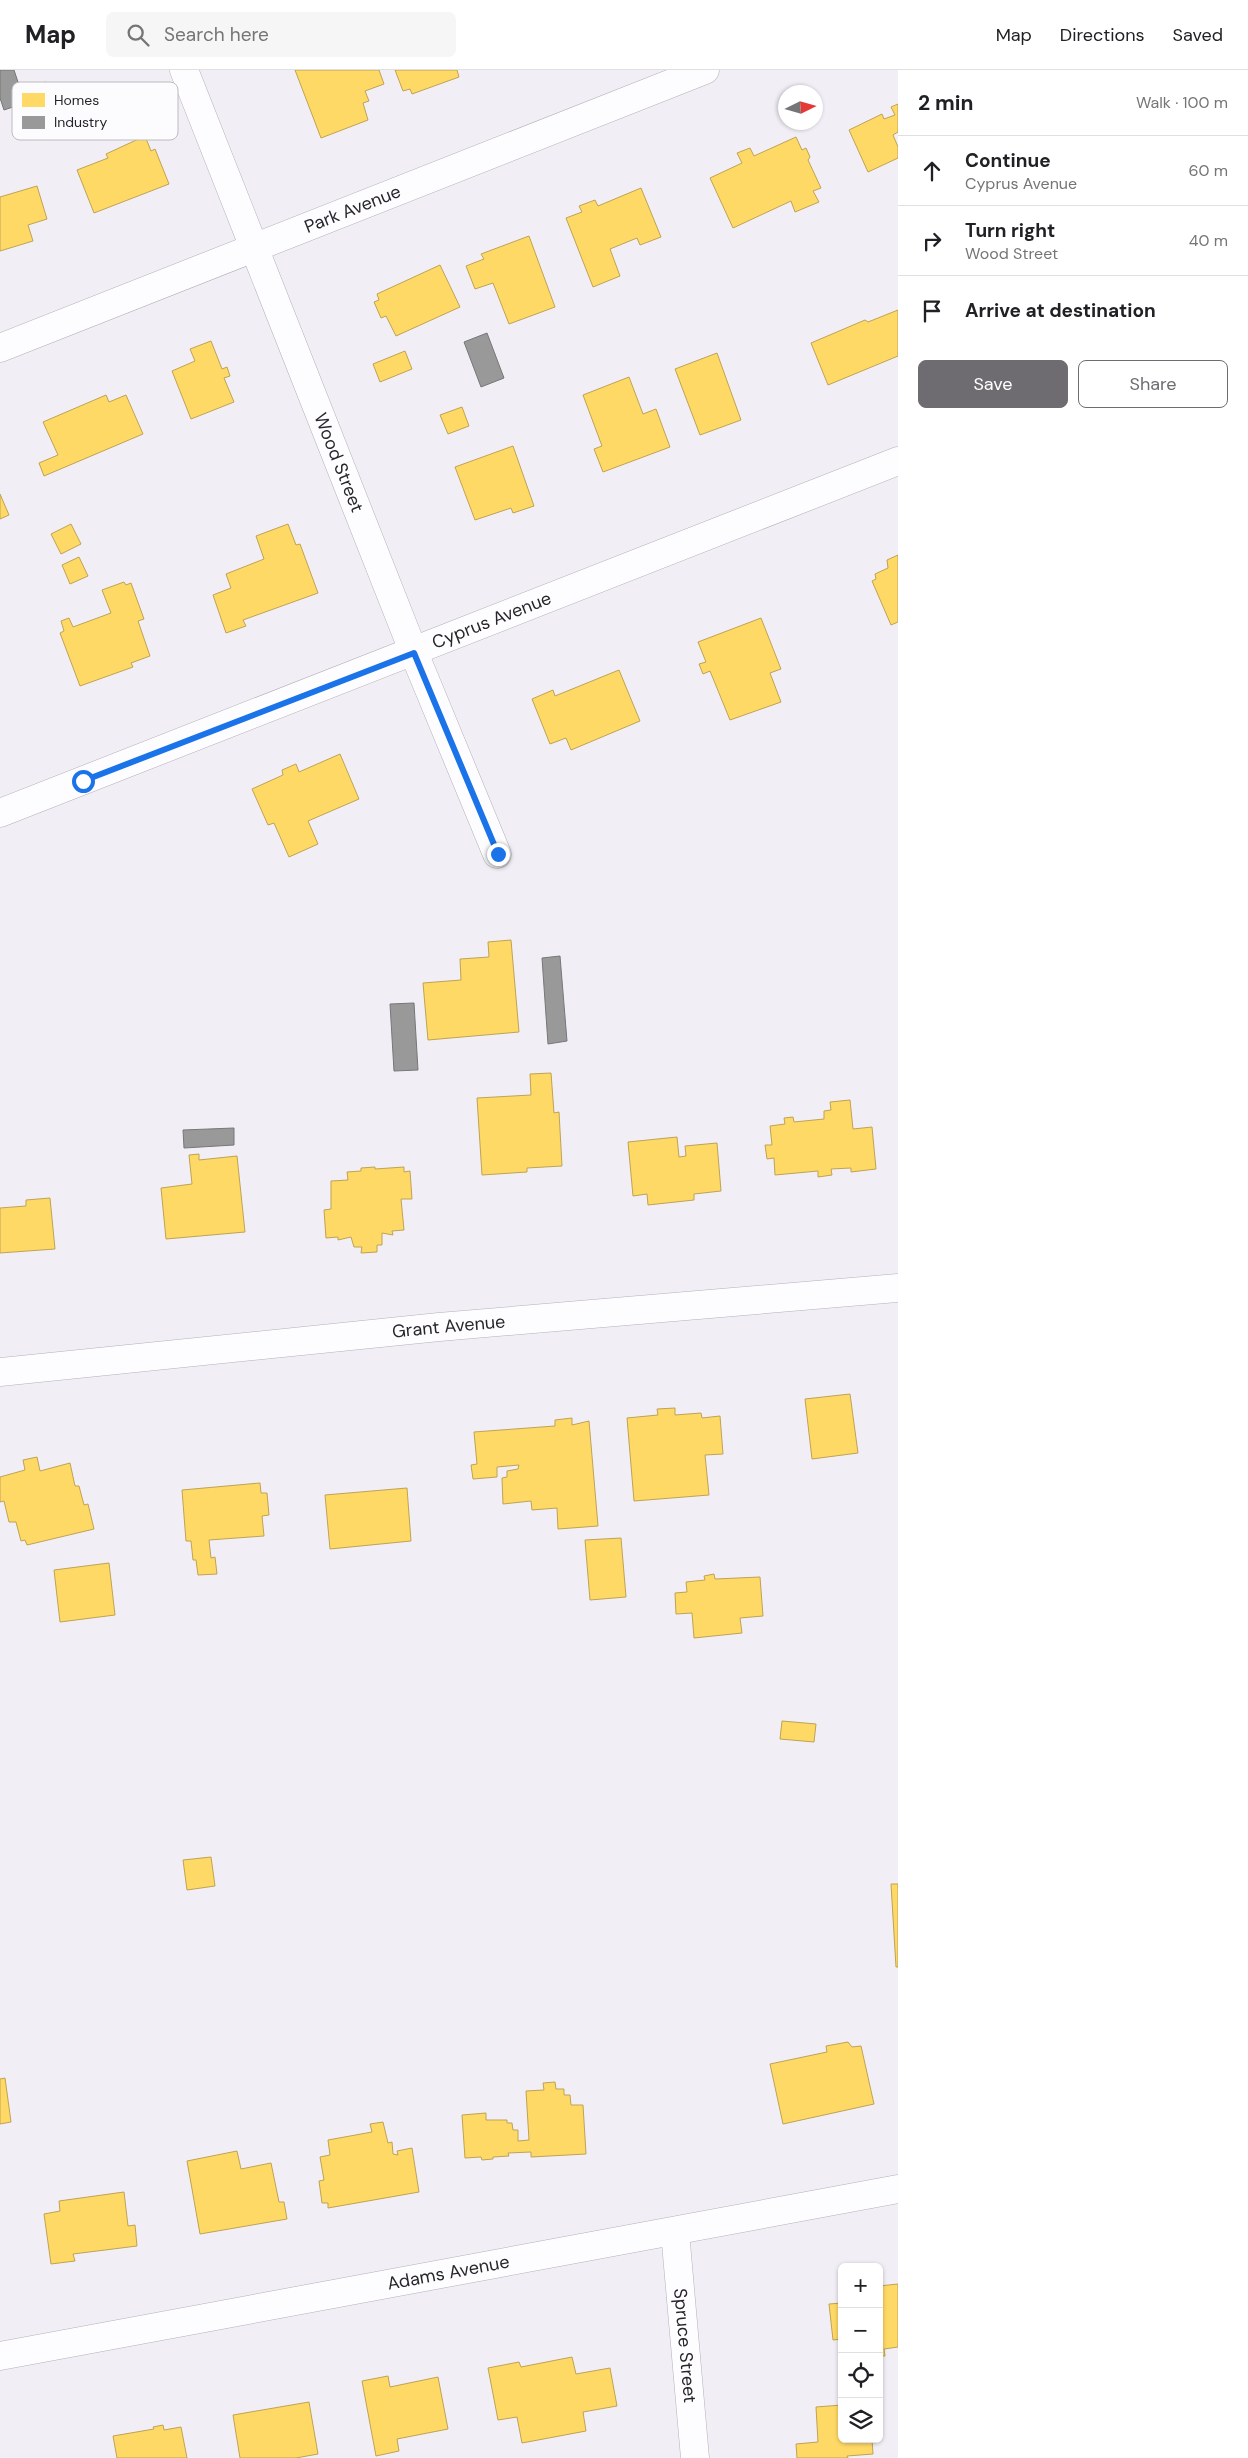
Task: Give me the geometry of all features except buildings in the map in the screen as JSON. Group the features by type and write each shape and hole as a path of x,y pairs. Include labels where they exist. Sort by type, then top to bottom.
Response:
{"street":[{"name":"Wood Street","path":"184,70 256,248 414,653 498,854"},
{"name":"Park Avenue","path":"0,348 705,70"},
{"name":"Cyprus Avenue","path":"0,814 414,653 898,461"},
{"name":"Grant Avenue","path":"0,1372 439,1327 898,1288"},
{"name":"Adams Avenue","path":"0,2356 675,2232 898,2189"},
{"name":"Spruce Street","path":"675,2232 695,2458"}],"route":[{"path":"83,781 414,653 498,854"}]}
